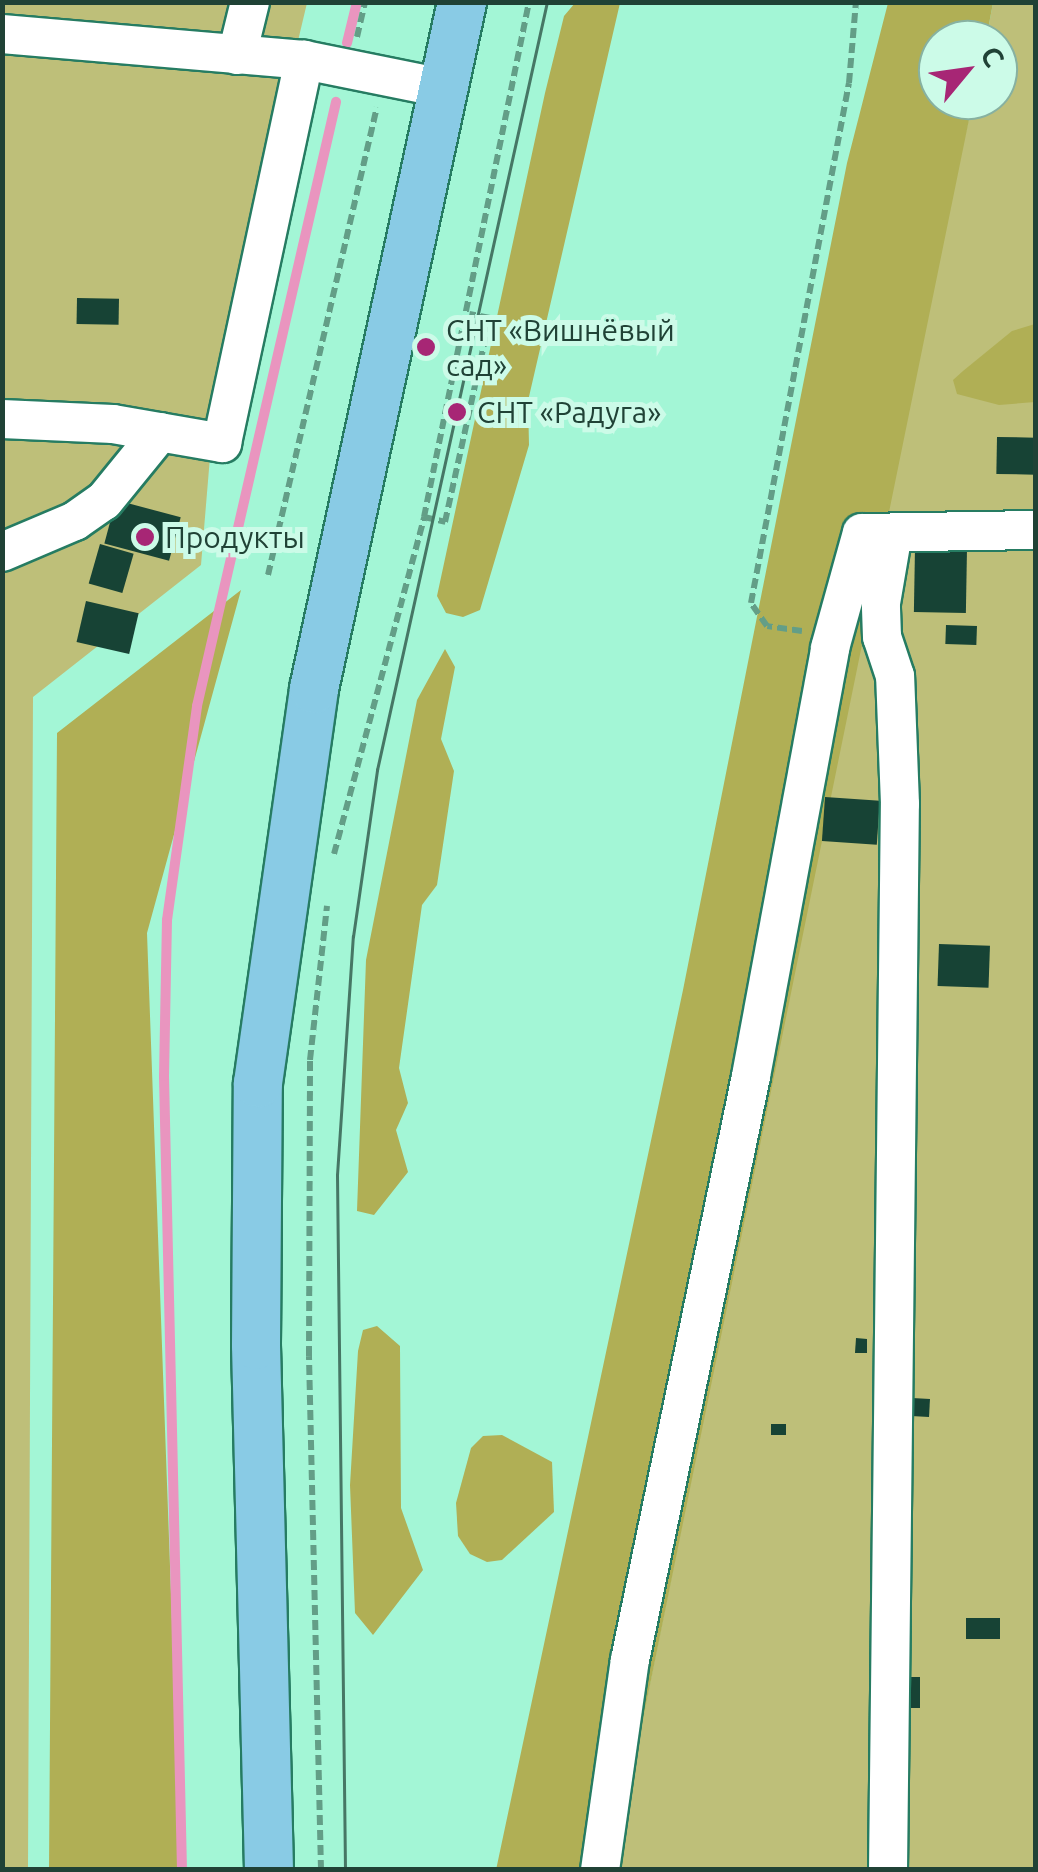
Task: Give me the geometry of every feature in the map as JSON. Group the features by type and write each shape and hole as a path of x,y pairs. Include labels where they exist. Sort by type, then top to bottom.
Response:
{"main road":[{"path":"268,1870 256,1345 258,1083 314,689 462,2"}],"street":[{"path":"237,54 250,2"},
{"path":"2,34 304,60 385,73 443,88"},
{"path":"2,419 160,432 222,442 304,60"},
{"path":"2,552 75,521 104,500 160,432"},
{"path":"600,1870 630,1660 834,636 862,534 1036,530"},
{"path":"888,1870 900,804 895,676 882,637 882,603 892,533"}],"path":[{"path":"331,863 424,517 469,314 529,2"},
{"path":"834,636 766,626 751,603 839,140 856,2"},
{"path":"268,575 385,73"},
{"path":"424,517 445,522 490,318 469,314"},
{"path":"321,1870 309,1356 310,1060 327,902"}],"green space":[{"path":"3,3 307,3 216,385 201,565 33,697 28,1869 3,1870"},
{"path":"993,3 1035,3 1035,1869 618,1870 618,1842 969,120 1018,120 1018,20 990,20"}],"shaded area":[{"path":"575,3 620,3 528,401 529,445 480,610 463,617 446,613 437,596 545,93 564,16"},
{"path":"888,3 993,3 990,20 918,20 918,120 969,120 618,1842 618,1869 496,1870 683,990 847,163"},
{"path":"1035,324 1035,402 999,405 957,394 953,380 963,371 1012,331"},
{"path":"241,590 147,933 181,1869 49,1869 57,733"},
{"path":"445,649 455,667 441,739 454,771 437,885 422,905 399,1068 408,1103 396,1130 408,1172 374,1215 357,1211 366,960 417,700"},
{"path":"377,1326 400,1346 401,1508 423,1570 373,1635 355,1613 350,1485 358,1351 363,1330"},
{"path":"502,1435 552,1462 554,1512 502,1560 487,1562 470,1554 458,1536 456,1503 471,1448 483,1436"}],"building":[{"path":"77,298 119,299 119,325 77,324"},
{"path":"997,437 1036,438 1035,475 996,474"},
{"path":"116,500 181,517 169,561 104,543"},
{"path":"100,544 134,554 122,593 89,583"},
{"path":"915,548 967,549 966,613 914,612"},
{"path":"86,601 139,613 129,654 77,642"},
{"path":"946,625 977,626 976,645 945,644"},
{"path":"825,797 880,801 877,845 822,841"},
{"path":"939,944 990,946 989,988 938,986"},
{"path":"856,1338 867,1339 867,1353 855,1353"},
{"path":"912,1398 930,1399 929,1417 911,1416"},
{"path":"771,1424 786,1424 786,1435 771,1435"},
{"path":"966,1618 1000,1618 1000,1639 966,1639"},
{"path":"905,1677 920,1677 920,1708 905,1708"}],"waterway":[{"path":"347,43 357,2"},
{"path":"182,1870 164,1076 167,920 197,706 336,102"}],"tram line":[{"path":"345,1870 337,1175 353,937 377,770 547,2"}],"place":[{"name":"СНТ «Вишнёвый сад»","path":"426,347"},
{"name":"СНТ «Радуга»","path":"457,412"},
{"name":"Продукты","path":"145,537"}]}
